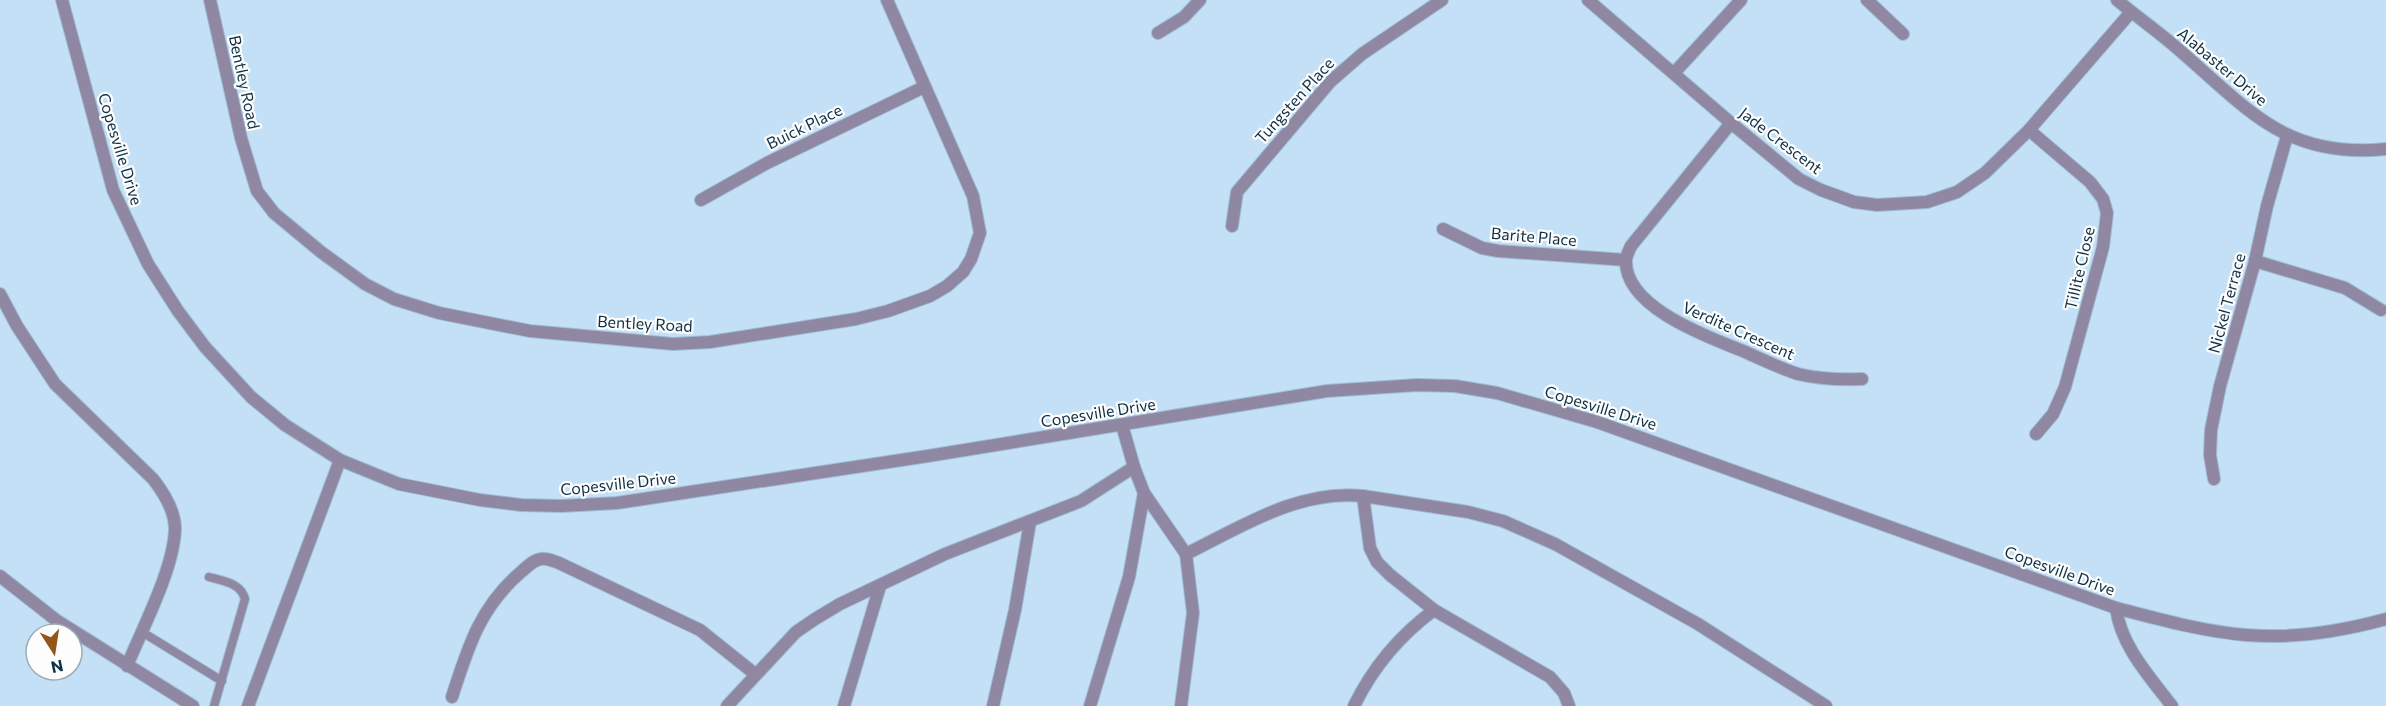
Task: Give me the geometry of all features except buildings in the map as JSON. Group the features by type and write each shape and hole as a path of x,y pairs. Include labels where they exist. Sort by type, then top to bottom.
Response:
{"street":[{"name":"Copesville Drive","path":"62,0 113,190 148,264 178,311 205,347 251,397 301,437 340,460 380,477 424,490 480,500 561,506 616,503 1327,391 1417,385 1455,386 1497,393 1664,444 2116,608 2207,630 2247,635 2304,634 2386,619"},
{"name":"Bentley Road","path":"210,0 240,138 257,191 274,213 365,284 394,299 439,313 530,331 673,344 710,342 856,319 888,311 930,296 947,286 963,272 975,252 980,232 974,196 887,0"},
{"path":"1158,33 1184,17 1200,0"},
{"name":"Tungsten Place","path":"1232,226 1237,192 1330,82 1370,48 1442,0"},
{"name":"Jade Crescent","path":"1588,0 1799,179 1832,194 1877,205 1927,202 1957,192 1986,173 2029,130 2131,12"},
{"path":"1674,73 1741,0"},
{"path":"1867,0 1903,34"},
{"name":"Alabaster Drive","path":"2117,0 2178,48 2242,106 2287,136 2310,145 2343,150 2386,149"},
{"name":"Buick Place","path":"701,200 767,163 924,87"},
{"path":"1626,260 1640,232 1731,123"},
{"name":"Tillite Close","path":"2029,130 2090,182 2103,199 2107,213 2103,247 2065,387 2054,414 2036,434"},
{"name":"Nickel Terrace","path":"2214,479 2210,455 2211,430 2267,206 2287,136"},
{"name":"Barite Place","path":"1443,229 1482,248 1498,251 1626,260"},
{"name":"Verdite Crescent","path":"1626,260 1631,278 1647,302 1704,336 1800,374 1839,380 1862,379"},
{"path":"2255,261 2345,288 2381,310"},
{"path":"0,294 55,384 153,479 169,502 175,530 171,548 151,611 127,666"},
{"path":"1122,425 1144,493 1186,554 1193,613 1181,706"},
{"path":"248,706 340,460"},
{"path":"727,706 796,632 840,604 945,554 1081,501 1134,467"},
{"path":"1089,706 1126,587 1144,493"},
{"path":"1186,554 1268,513 1306,501 1328,497 1363,496 1468,512 1503,521 1555,544 1698,624 1826,706"},
{"path":"1363,496 1370,548 1377,562 1434,610 1550,677 1564,693 1569,706"},
{"path":"993,706 1015,610 1030,522"},
{"path":"452,697 470,644 493,600 502,589 532,564 544,559 559,563 700,630 755,674"},
{"path":"0,576 56,620 193,706"},
{"path":"844,706 880,586"},
{"path":"2116,608 2118,623 2125,640 2172,706"},
{"path":"1354,706 1380,661 1413,625 1434,610"}],"lane":[{"path":"209,576 236,586 244,599 214,706"},
{"path":"141,632 222,681"}]}
